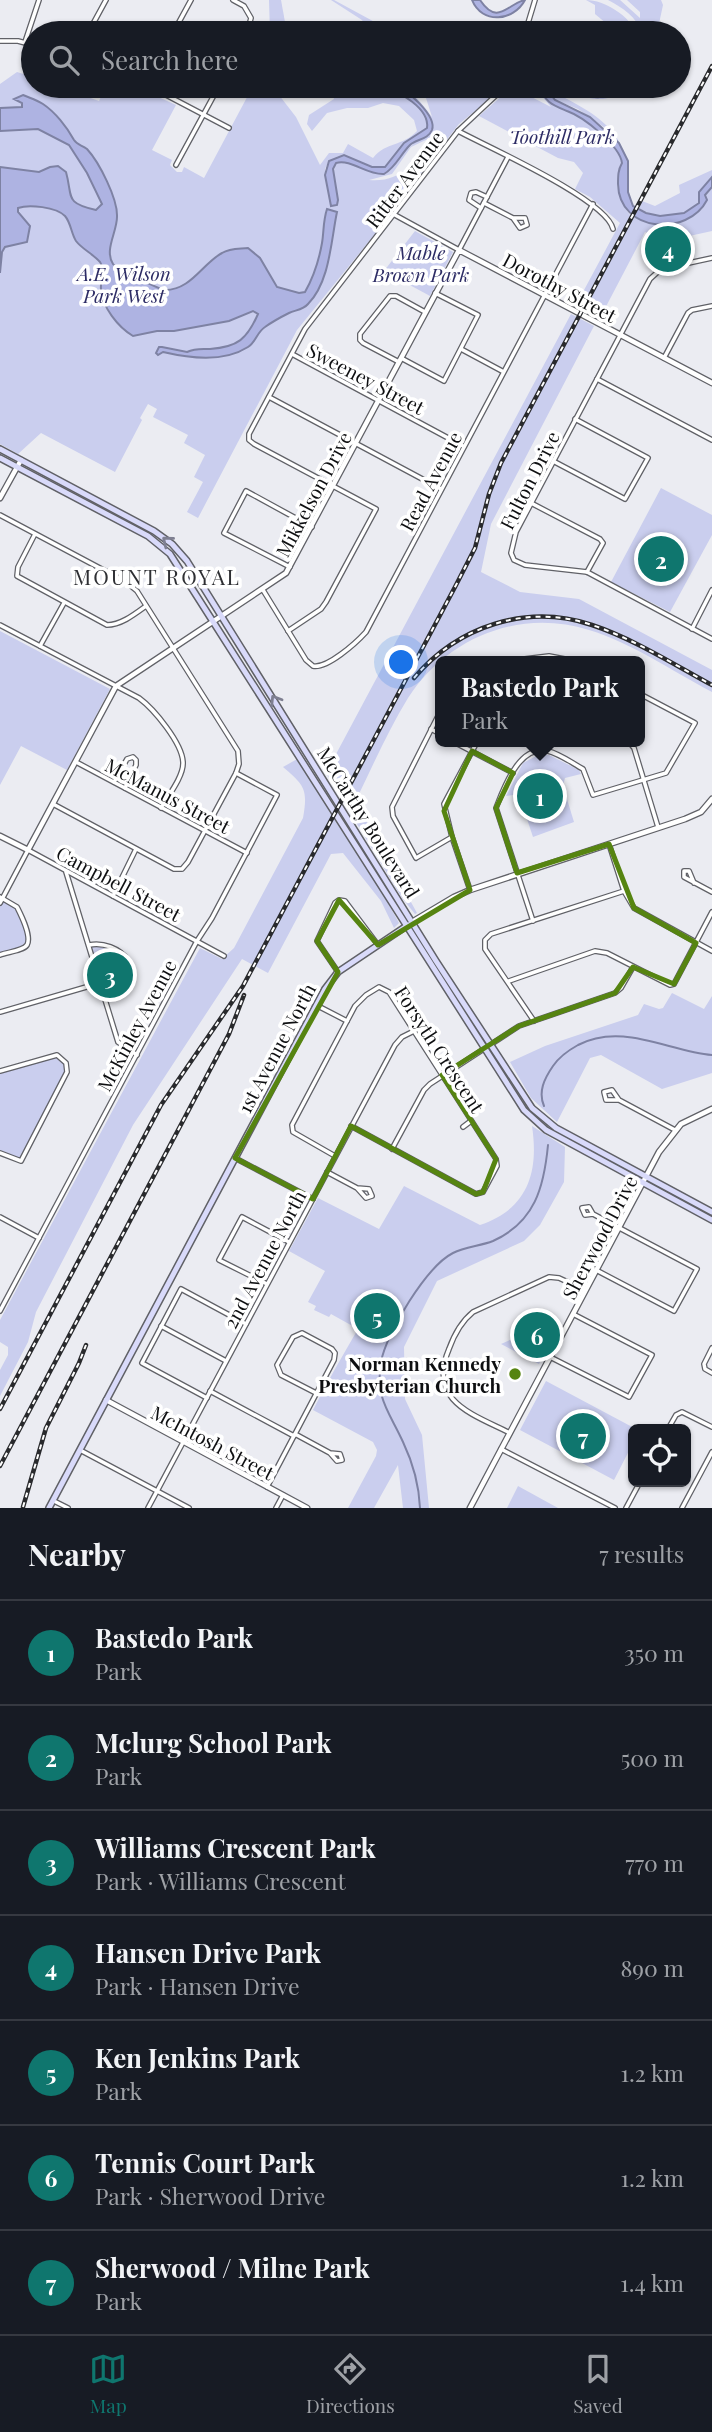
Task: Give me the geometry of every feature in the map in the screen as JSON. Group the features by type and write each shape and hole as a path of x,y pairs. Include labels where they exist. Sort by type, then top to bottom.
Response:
{"main road":[{"name":"McCarthy Boulevard","path":"0,449 154,531 172,544 187,561 524,1110 540,1126 712,1220"},
{"name":"McCarthy Boulevard","path":"0,458 155,542 170,554 532,1108 544,1119 712,1212"},
{"name":"1st Avenue North","path":"49,1508 325,989 338,972 410,924"}],"street":[{"path":"32,21 39,0"},
{"path":"95,21 106,0"},
{"path":"180,21 191,0"},
{"path":"233,0 244,6 250,21"},
{"path":"529,21 535,0"},
{"path":"0,41 21,42"},
{"path":"173,98 229,128"},
{"path":"176,165 213,98"},
{"name":"Ritter Avenue","path":"334,486 250,440 249,434 305,329 458,131 493,98"},
{"path":"458,131 593,204 612,221 614,229"},
{"name":"Mikkelson Drive","path":"28,850 116,686 283,576 290,567 508,157"},
{"path":"487,197 473,191 469,197 471,202 513,218"},
{"name":"Read Avenue","path":"262,590 309,664 318,668 356,644 366,632 593,204"},
{"name":"Dorothy Street","path":"395,215 712,383"},
{"name":"Fulton Drive","path":"712,258 661,269 650,279 516,532 511,553 514,560 525,565 587,572 712,639"},
{"path":"425,312 396,296 390,296 360,334 359,340 444,381 478,315 435,293"},
{"path":"664,358 688,313 712,306"},
{"path":"461,349 503,372"},
{"name":"Sweeney Street","path":"292,354 464,446"},
{"path":"597,379 712,440"},
{"path":"269,397 441,489"},
{"path":"554,461 625,499 648,458 575,419"},
{"path":"0,498 21,460"},
{"path":"288,631 326,603 376,509 334,486"},
{"path":"290,567 223,533 246,491 312,527"},
{"path":"531,503 600,539 603,543 587,572"},
{"path":"0,515 126,582 137,591 238,751 239,764 236,773 182,869 174,869 53,804"},
{"path":"36,534 18,567 17,576 107,625 125,620 146,606"},
{"path":"692,629 712,590"},
{"path":"40,646 64,603"},
{"path":"0,625 154,708 170,732 183,761 181,773 162,808"},
{"path":"533,921 496,808 513,773 529,754 546,751 583,768 593,795 666,773 695,723 645,697"},
{"path":"435,721 395,797 393,816 416,858 452,836"},
{"path":"431,729 435,731"},
{"path":"464,747 513,773"},
{"path":"470,890 444,804 474,747"},
{"path":"633,747 658,827"},
{"path":"114,782 128,759 133,757 136,765 124,788"},
{"name":"McManus Street","path":"76,762 247,853"},
{"name":"McKinley Avenue","path":"0,1311 277,795 236,773"},
{"name":"1st Avenue North","path":"410,924 470,890 701,812 712,799"},
{"name":"Campbell Street","path":"0,836 224,956"},
{"path":"609,844 624,891 634,908 712,951"},
{"path":"113,896 136,849"},
{"path":"0,954 24,947 28,943 17,907 1,900 28,850"},
{"path":"66,872 118,1042 137,1055"},
{"path":"694,883 712,892"},
{"path":"534,1021 485,948 485,940 491,934 624,891"},
{"path":"338,972 317,941 335,903 339,900 345,901 378,945"},
{"path":"509,981 595,951 607,953 665,984 674,984 712,912"},
{"path":"89,945 99,943 107,946 128,960 117,985 111,991 103,993"},
{"path":"392,1149 424,1090 442,1075 519,1026 615,993 633,967"},
{"path":"0,1012 100,983"},
{"name":"Forsyth Crescent","path":"335,1156 293,1132 292,1125 355,1006 379,987 389,992 496,1159 497,1166 483,1192 476,1194 351,1126"},
{"path":"316,1005 347,1021"},
{"name":"2nd Avenue North","path":"148,1508 395,1045 402,1037 414,1031"},
{"path":"0,1071 57,1055 66,1063 66,1072 21,1161 0,1153"},
{"path":"619,1100 606,1100 604,1092 611,1090 619,1100 675,1130"},
{"name":"Sherwood Drive","path":"470,1508 659,1152 675,1130 691,1118 712,1109"},
{"path":"463,1127 471,1121"},
{"path":"235,1158 313,1199"},
{"path":"327,1172 357,1188"},
{"path":"593,1214 697,1269 674,1311 597,1270"},
{"path":"0,1217 39,1238"},
{"path":"267,1284 219,1259 242,1217 289,1242"},
{"path":"510,1433 463,1409 451,1398 444,1384 443,1372 450,1345 465,1318 473,1312 549,1277 559,1278 586,1290"},
{"path":"206,1398 142,1363 161,1325 181,1289 246,1324"},
{"path":"550,1357 629,1397 652,1354 573,1314"},
{"path":"161,1325 226,1361"},
{"path":"267,1487 295,1435 316,1393 335,1353 302,1333 293,1337 278,1366 281,1375 316,1393"},
{"path":"712,1348 704,1364 705,1369 712,1373"},
{"path":"210,1391 330,1453"},
{"name":"McIntosh Street","path":"106,1400 307,1508"},
{"path":"671,1424 676,1415 682,1412 712,1427"},
{"path":"501,1448 615,1508"},
{"path":"80,1450 189,1508"},
{"path":"682,1508 712,1452"},
{"path":"626,1508 637,1487"},
{"path":"276,1508 283,1495"},
{"path":"53,1500 68,1508"}],"highlighted area":[{"path":"472,751 513,773 496,808 517,873 609,844 634,908 696,943 674,984 633,967 615,993 519,1026 442,1075 496,1159 483,1192 476,1194 351,1126 313,1199 235,1158 338,972 317,941 339,900 378,945 470,890 444,811"}],"green space":[{"path":"269,0 281,0 285,21 270,21"},
{"path":"331,0 373,21 362,20"},
{"path":"586,0 616,10 628,21 603,21 595,14 595,5"},
{"path":"608,0 620,0 640,18 640,12 627,0 661,0 663,5 660,21 635,21"},
{"name":"A.E. Wilson Park West","path":"17,72 21,73 21,98 91,98 99,101 100,98 161,98 176,105 152,150 172,160 170,165 177,172 182,172 184,167 204,178 247,98 281,98 296,117 320,165 329,153 343,153 348,144 373,158 417,131 414,120 399,106 383,103 368,108 347,108 327,113 312,131 307,124 309,115 334,98 408,98 412,101 427,121 427,128 404,143 385,167 370,167 345,157 329,161 325,169 328,192 336,163 353,164 380,174 433,126 427,112 413,98 421,102 432,117 426,98 491,98 459,124 400,200 389,194 381,205 393,212 297,330 198,518 187,512 203,482 194,477 205,455 184,443 188,435 153,417 157,409 148,404 115,472 41,433 18,454 0,444 0,84","holes":["432,137 414,162 390,178 369,180 392,174 411,147"]},
{"name":"Toothill Park","path":"499,98 533,98 551,107 543,98 578,116 612,144 622,164 617,177 618,190 630,215 667,221 684,219 702,209 705,196 712,187 712,231 671,240 687,259 660,265 654,236 645,232 600,318 576,305 620,223 590,197 575,189 583,173 574,162 558,158 479,116"},
{"path":"553,98 564,98 598,118 614,134 626,156 608,130 578,109"},
{"path":"712,170 712,177 705,185 696,205 690,210 668,216 652,214 639,208 642,201 655,206 680,193 679,185"},
{"name":"Mable Brown Park","path":"415,231 453,252 430,296 384,271"},
{"path":"571,314 594,326 491,524 481,572 520,592 579,599 712,670 712,692 621,642 563,624 511,626 487,633 447,656 435,656 435,667 408,698 357,798 358,806 417,913 415,914 402,898 320,763 335,756"},
{"path":"661,488 712,515 712,535 670,612 611,582"},
{"path":"0,631 110,689 67,770 21,746 0,785"},
{"path":"540,754 549,755 579,770 581,774 565,778 563,786 574,822 533,837 520,798 506,796 523,763"},
{"path":"299,758 365,861 399,923 394,928 381,901 343,853 331,854 268,973 242,959 133,1125 36,1312 28,1342 0,1396 0,1370 8,1355 8,1347 0,1342 0,1320 200,948 222,959 234,948 303,818 305,794 296,779 283,767"},
{"path":"2,899 17,907 28,937 25,947 0,954 0,903"},
{"path":"99,943 124,955 128,960 117,985 103,993 89,945"},
{"path":"672,993 704,1009 712,996 712,1073 662,1089 601,1055 590,1058 557,1122 531,1098 510,1062 545,1046 638,1015 644,1004 663,1008"},
{"path":"57,1055 66,1063 67,1072 21,1161 0,1153 0,1071"},
{"path":"532,1126 565,1147 564,1182 540,1225 524,1241 437,1281 404,1347 405,1399 422,1435 429,1508 403,1508 398,1465 374,1508 348,1508 377,1450 373,1442 313,1410 358,1329 331,1314 329,1317 314,1310 316,1306 308,1302 325,1271 289,1251 318,1198 379,1229 404,1186 480,1225 496,1218 519,1199 527,1187 534,1159"},
{"path":"550,1322 558,1326 539,1364 501,1344"},
{"path":"546,1381 628,1425 628,1453 614,1480 520,1430"},
{"path":"518,1486 558,1508 507,1508"}],"shaded area":[{"path":"472,0 480,0 486,8 498,13 525,0 520,7 506,16 490,17 483,14"},
{"path":"21,96 30,98 52,111 75,142 92,155 102,171 116,209 110,253 116,266 161,289 174,289 189,281 222,253 231,249 248,248 260,258 277,287 305,292 319,256 327,209 337,212 325,273 315,295 304,308 265,327 251,345 238,352 206,358 163,352 158,355 156,353 159,347 187,352 235,344 250,330 258,314 253,311 229,321 133,336 117,322 104,303 100,262 76,241 65,216 42,207 18,208 18,212 30,226 27,242 5,247 0,273 0,167 39,172 58,166 66,172 74,201 96,210 102,204 69,145 38,129 0,131 0,108 22,107 22,103 14,99"},
{"path":"406,98 413,98 430,118 432,130 428,136 410,145 384,174 348,163 336,163 333,169 338,200 337,205 331,206 325,175 329,161 344,155 372,167 385,167 404,143 427,128 424,114"},
{"path":"546,98 554,98 590,117 619,143 628,161 628,192 633,206 660,216 684,213 699,203 699,192 712,177 712,187 705,195 707,200 698,212 685,220 656,224 642,220 630,212 621,200 618,181 622,163 615,149 582,119 550,103"}],"waterway":[{"path":"544,1106 543,1086 555,1063 575,1047 595,1039 628,1037 712,1055"},
{"path":"420,1508 413,1466 382,1395 380,1375 384,1350 399,1318 431,1271 453,1253 493,1241 507,1233 528,1213 540,1189 548,1145"}],"railway":[{"path":"0,1409 161,1105 243,986 455,587 475,548 489,494 501,463 712,66"},
{"path":"437,656 451,645 495,624 519,618 567,619 623,637 712,685"},
{"path":"414,678 435,658"},
{"path":"0,1466 229,1034 244,995"},
{"path":"23,1507 46,1428 86,1345"}],"place":[{"name":"Hansen Drive Park","path":"668,249"},
{"name":"Mclurg School Park","path":"661,559"},
{"name":"Bastedo Park","path":"540,796"},
{"name":"Williams Crescent Park","path":"110,975"},
{"name":"Ken Jenkins Park","path":"377,1316"},
{"name":"Tennis Court Park","path":"537,1335"},
{"name":"Norman Kennedy Presbyterian Church","path":"515,1374"},
{"name":"Sherwood / Milne Park","path":"583,1436"}],"district":[{"name":"MOUNT ROYAL","path":"157,576"}]}
